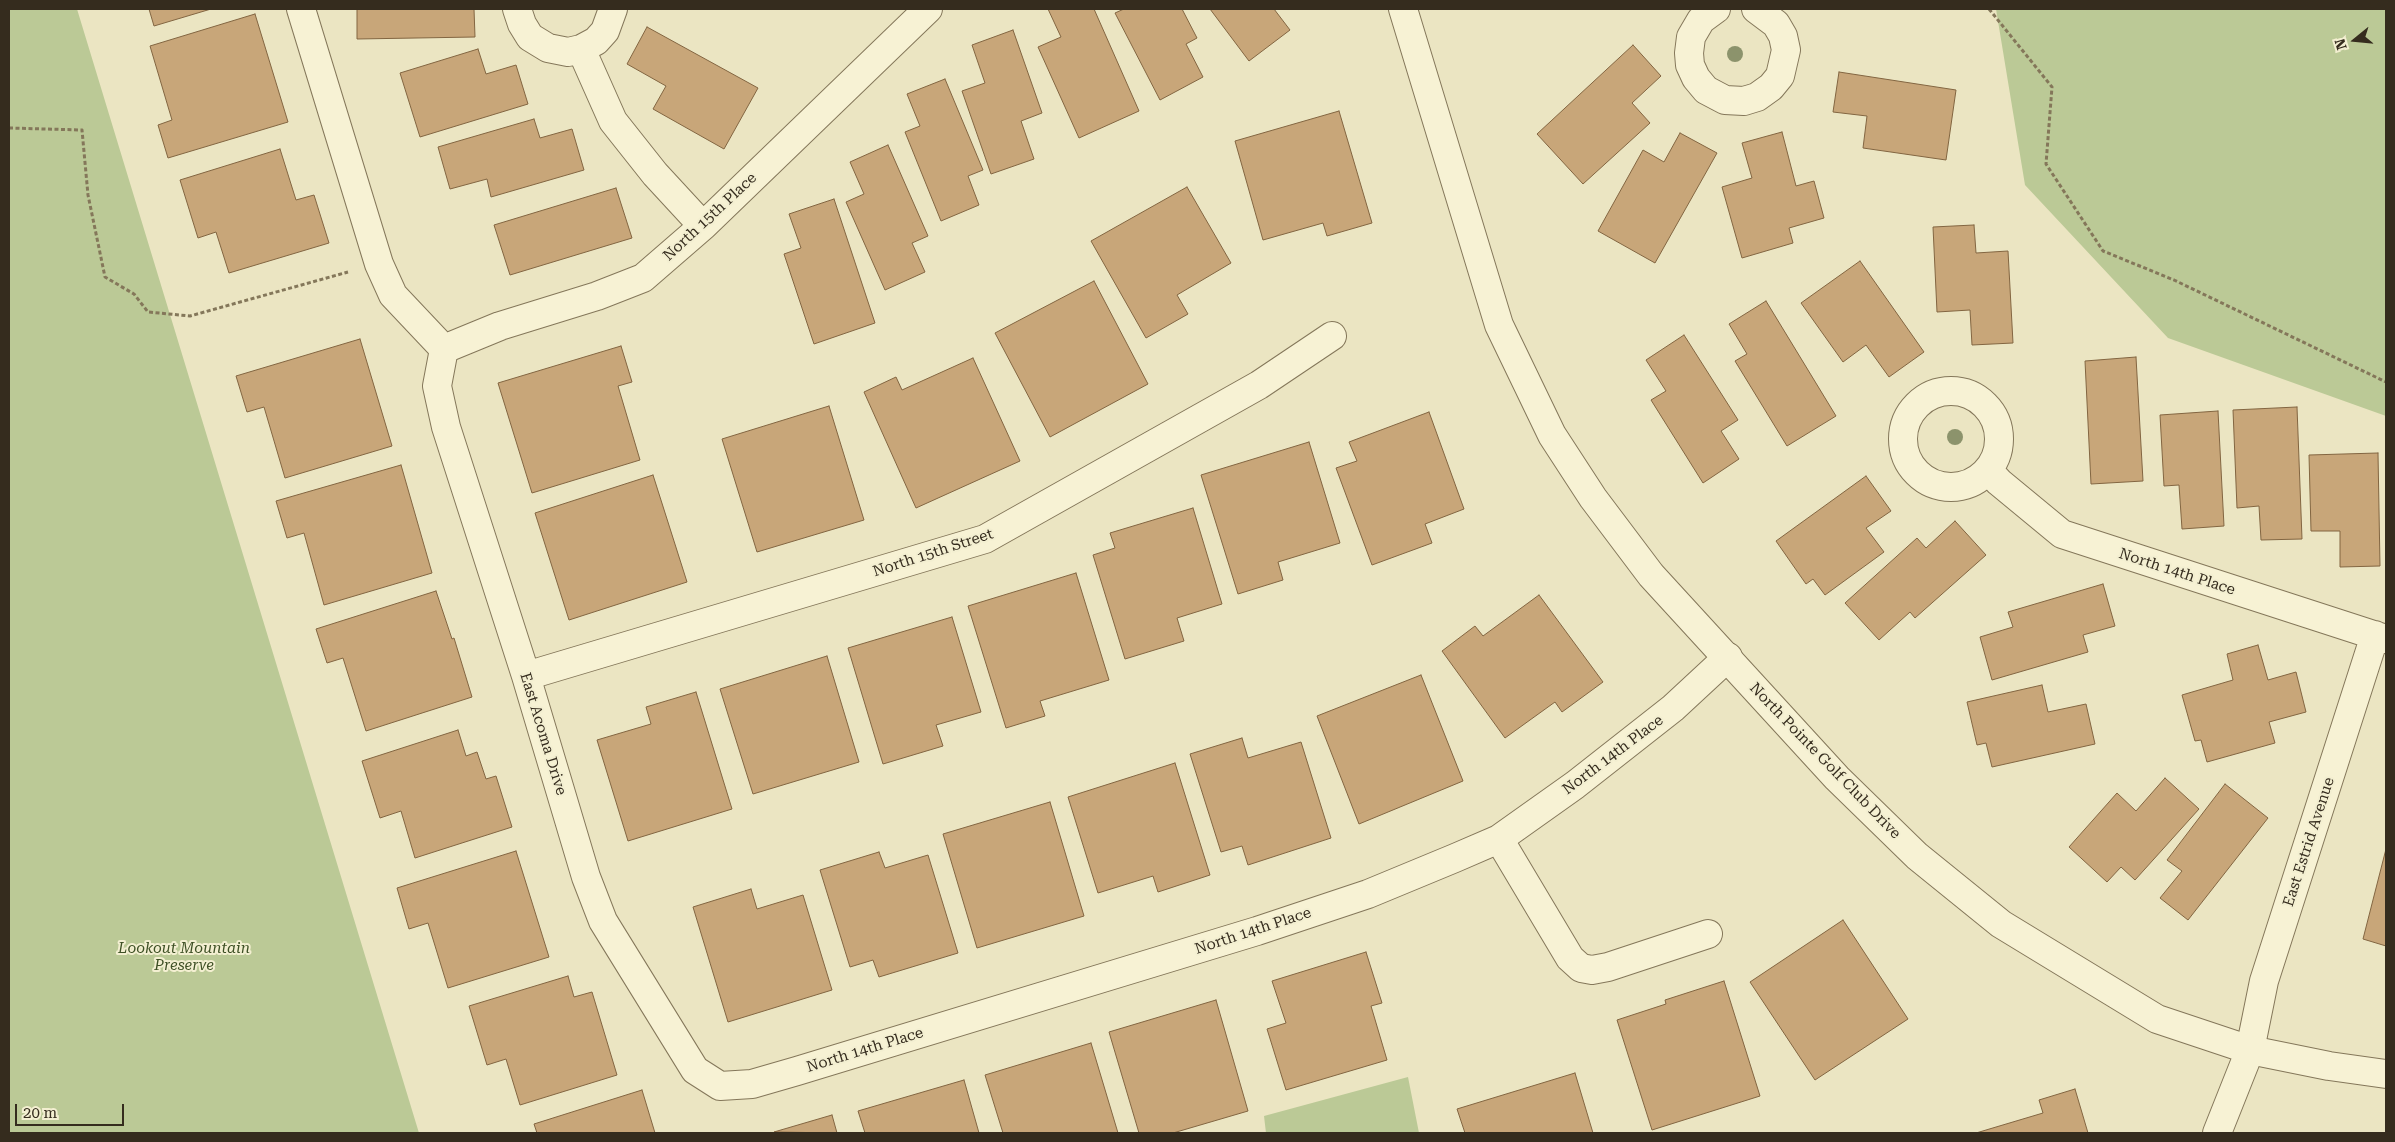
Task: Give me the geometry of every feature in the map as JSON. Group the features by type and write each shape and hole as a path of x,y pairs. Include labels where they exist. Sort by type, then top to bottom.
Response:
{"street":[{"path":"301,9 379,264 393,295 418,324 444,349"},
{"path":"517,9 522,24 530,37 548,48 568,52 581,49 596,41 605,31 613,9"},
{"name":"North 15th Place","path":"444,349 500,326 597,296 643,278 703,226 928,9"},
{"name":"North Pointe Golf Club Drive","path":"1403,9 1499,325 1552,435 1593,498 1651,575 1837,778 1917,856 2001,924 2157,1019 2250,1050 2328,1066 2386,1074"},
{"path":"1716,9 1701,20 1691,36 1688,53 1690,65 1696,78 1706,90 1725,100 1744,101 1757,97 1771,87 1780,76 1786,50 1783,36 1776,24 1756,9"},
{"path":"581,49 613,121 656,174 703,226"},
{"name":"North 15th Street","path":"526,676 985,539 1259,384 1332,336"},
{"name":"East Acoma Drive","path":"444,349 437,386 446,427 526,676 586,877 603,921 695,1070 720,1086"},
{"name":"North 14th Place","path":"1988,470 1999,482 2062,534 2381,637"},
{"name":"East Estrid Avenue","path":"2216,1133 2250,1050 2264,982 2381,637"},
{"name":"North 14th Place","path":"720,1086 752,1084 1257,931 1368,894 1498,839 1575,784 1673,708 1728,658"},
{"path":"1498,839 1570,958 1581,968 1592,970 1608,967 1708,934"}],"path":[{"path":"1989,9 2052,87 2046,164 2103,250 2174,280 2386,382"},
{"path":"9,128 82,130 88,196 105,277 134,294 148,312 190,316 379,264"}],"green space":[{"name":"Lookout Mountain Preserve","path":"9,9 77,9 419,1133 9,1133"},
{"path":"1996,9 2386,9 2386,416 2168,338 2025,185"},
{"path":"1408,1077 1419,1133 1266,1133 1264,1116"}],"building":[{"path":"149,9 211,9 154,26"},
{"path":"357,9 474,9 475,37 357,39"},
{"path":"1048,9 1094,9 1139,111 1079,138 1038,47 1061,37"},
{"path":"1124,9 1182,9 1197,38 1186,44 1203,77 1160,100 1115,13"},
{"path":"1210,9 1274,9 1290,30 1249,61"},
{"path":"255,14 288,122 168,158 158,125 172,120 150,46"},
{"path":"647,27 758,88 724,149 653,109 666,86 627,64"},
{"path":"1013,30 1042,113 1021,121 1034,159 991,174 962,91 985,83 972,45"},
{"path":"1633,45 1661,76 1632,103 1650,123 1583,184 1537,134"},
{"path":"478,49 486,74 516,65 528,104 420,137 400,73"},
{"path":"1839,72 1956,90 1946,160 1863,148 1867,116 1833,112"},
{"path":"945,79 983,170 968,176 979,205 941,221 905,132 920,126 907,94"},
{"path":"1339,111 1372,223 1327,236 1323,223 1263,240 1235,141"},
{"path":"534,119 540,138 572,129 584,170 491,197 487,179 450,189 438,147"},
{"path":"1782,132 1796,186 1814,181 1824,218 1789,228 1793,243 1742,258 1722,187 1752,178 1742,143"},
{"path":"1680,133 1717,153 1655,263 1598,231 1643,150 1664,162"},
{"path":"888,145 928,236 912,243 925,272 885,290 846,202 864,194 850,162"},
{"path":"280,149 296,200 314,195 329,243 229,273 216,232 198,238 180,180"},
{"path":"1187,187 1231,263 1177,295 1188,314 1146,338 1091,241"},
{"path":"616,188 632,238 510,275 494,225"},
{"path":"834,199 875,323 814,344 784,254 801,248 789,214"},
{"path":"1974,225 1976,253 2008,251 2013,343 1972,345 1970,310 1937,312 1933,227"},
{"path":"1860,261 1924,352 1889,377 1866,345 1843,362 1801,303"},
{"path":"1094,281 1148,384 1050,437 995,333"},
{"path":"1766,301 1836,416 1787,446 1735,361 1747,354 1729,324"},
{"path":"1684,335 1738,420 1721,431 1739,459 1703,483 1651,400 1666,391 1646,360"},
{"path":"360,339 392,446 285,478 264,407 247,412 236,376"},
{"path":"621,346 632,382 618,386 640,460 532,493 498,383"},
{"path":"2136,357 2143,481 2091,484 2085,361"},
{"path":"973,358 1020,461 916,508 864,392 896,377 902,390"},
{"path":"829,406 864,520 757,552 722,439"},
{"path":"2297,407 2302,539 2261,540 2259,506 2237,508 2233,410"},
{"path":"2218,411 2224,526 2182,529 2179,485 2164,486 2160,415"},
{"path":"1429,412 1464,509 1425,524 1432,543 1372,565 1336,468 1357,461 1349,442"},
{"path":"1309,442 1340,543 1278,562 1283,580 1238,594 1201,475"},
{"path":"2378,453 2380,566 2340,567 2340,531 2311,531 2309,455"},
{"path":"401,465 432,573 324,605 304,533 287,538 276,501"},
{"path":"653,475 687,582 569,620 535,513"},
{"path":"1866,476 1891,511 1866,528 1884,552 1825,595 1813,579 1806,584 1776,541"},
{"path":"1193,508 1222,604 1177,618 1184,641 1125,659 1093,555 1115,548 1110,533"},
{"path":"1955,521 1986,555 1915,618 1910,612 1879,640 1845,603 1917,538 1926,548"},
{"path":"1076,573 1109,680 1040,701 1045,716 1006,728 968,606"},
{"path":"2103,584 2115,626 2083,635 2088,652 1992,680 1980,637 2013,627 2008,612"},
{"path":"436,591 452,639 454,638 472,697 366,731 343,658 327,663 316,629"},
{"path":"1539,595 1603,682 1562,712 1555,702 1505,738 1442,651 1475,626 1483,636"},
{"path":"952,617 981,712 936,725 943,746 883,764 848,648"},
{"path":"2258,645 2268,680 2296,672 2306,712 2269,722 2275,743 2207,762 2201,740 2195,741 2182,695 2233,680 2227,654"},
{"path":"827,656 859,762 753,794 720,689"},
{"path":"1421,675 1463,781 1359,824 1317,716"},
{"path":"2042,685 2048,712 2086,704 2095,744 1992,767 1986,743 1977,745 1967,702"},
{"path":"696,692 732,809 628,841 597,740 651,724 646,707"},
{"path":"458,730 466,756 477,752 486,779 496,776 512,827 415,858 401,811 380,818 362,761"},
{"path":"1242,738 1248,758 1301,742 1331,838 1248,865 1242,846 1221,852 1190,754"},
{"path":"1175,763 1210,875 1158,892 1153,876 1098,893 1068,797"},
{"path":"2165,778 2199,809 2135,880 2121,867 2107,882 2069,847 2117,793 2136,811"},
{"path":"2225,784 2268,818 2188,920 2160,898 2182,871 2167,860"},
{"path":"1050,802 1084,916 977,948 943,834"},
{"path":"2386,849 2386,946 2363,939"},
{"path":"516,851 549,957 448,988 428,923 409,929 397,888"},
{"path":"879,852 885,868 928,855 958,953 879,977 873,960 850,967 820,870"},
{"path":"751,889 757,909 803,895 832,990 728,1022 693,907"},
{"path":"1843,920 1908,1019 1815,1080 1750,982"},
{"path":"1366,952 1382,1003 1371,1006 1387,1060 1286,1090 1267,1029 1286,1023 1272,981"},
{"path":"568,976 574,997 592,992 617,1075 520,1105 506,1059 487,1065 469,1006"},
{"path":"1724,981 1760,1096 1652,1130 1617,1020 1666,1004 1665,1000"},
{"path":"1216,1000 1248,1111 1173,1133 1139,1133 1109,1032"},
{"path":"1091,1043 1118,1133 1003,1133 985,1075"},
{"path":"1575,1073 1593,1133 1465,1133 1457,1109"},
{"path":"964,1080 979,1133 865,1133 858,1111"},
{"path":"2075,1089 2088,1133 1976,1133 2043,1113 2039,1100"},
{"path":"642,1090 655,1133 537,1133 534,1124"},
{"path":"832,1115 837,1133 774,1132"}]}
